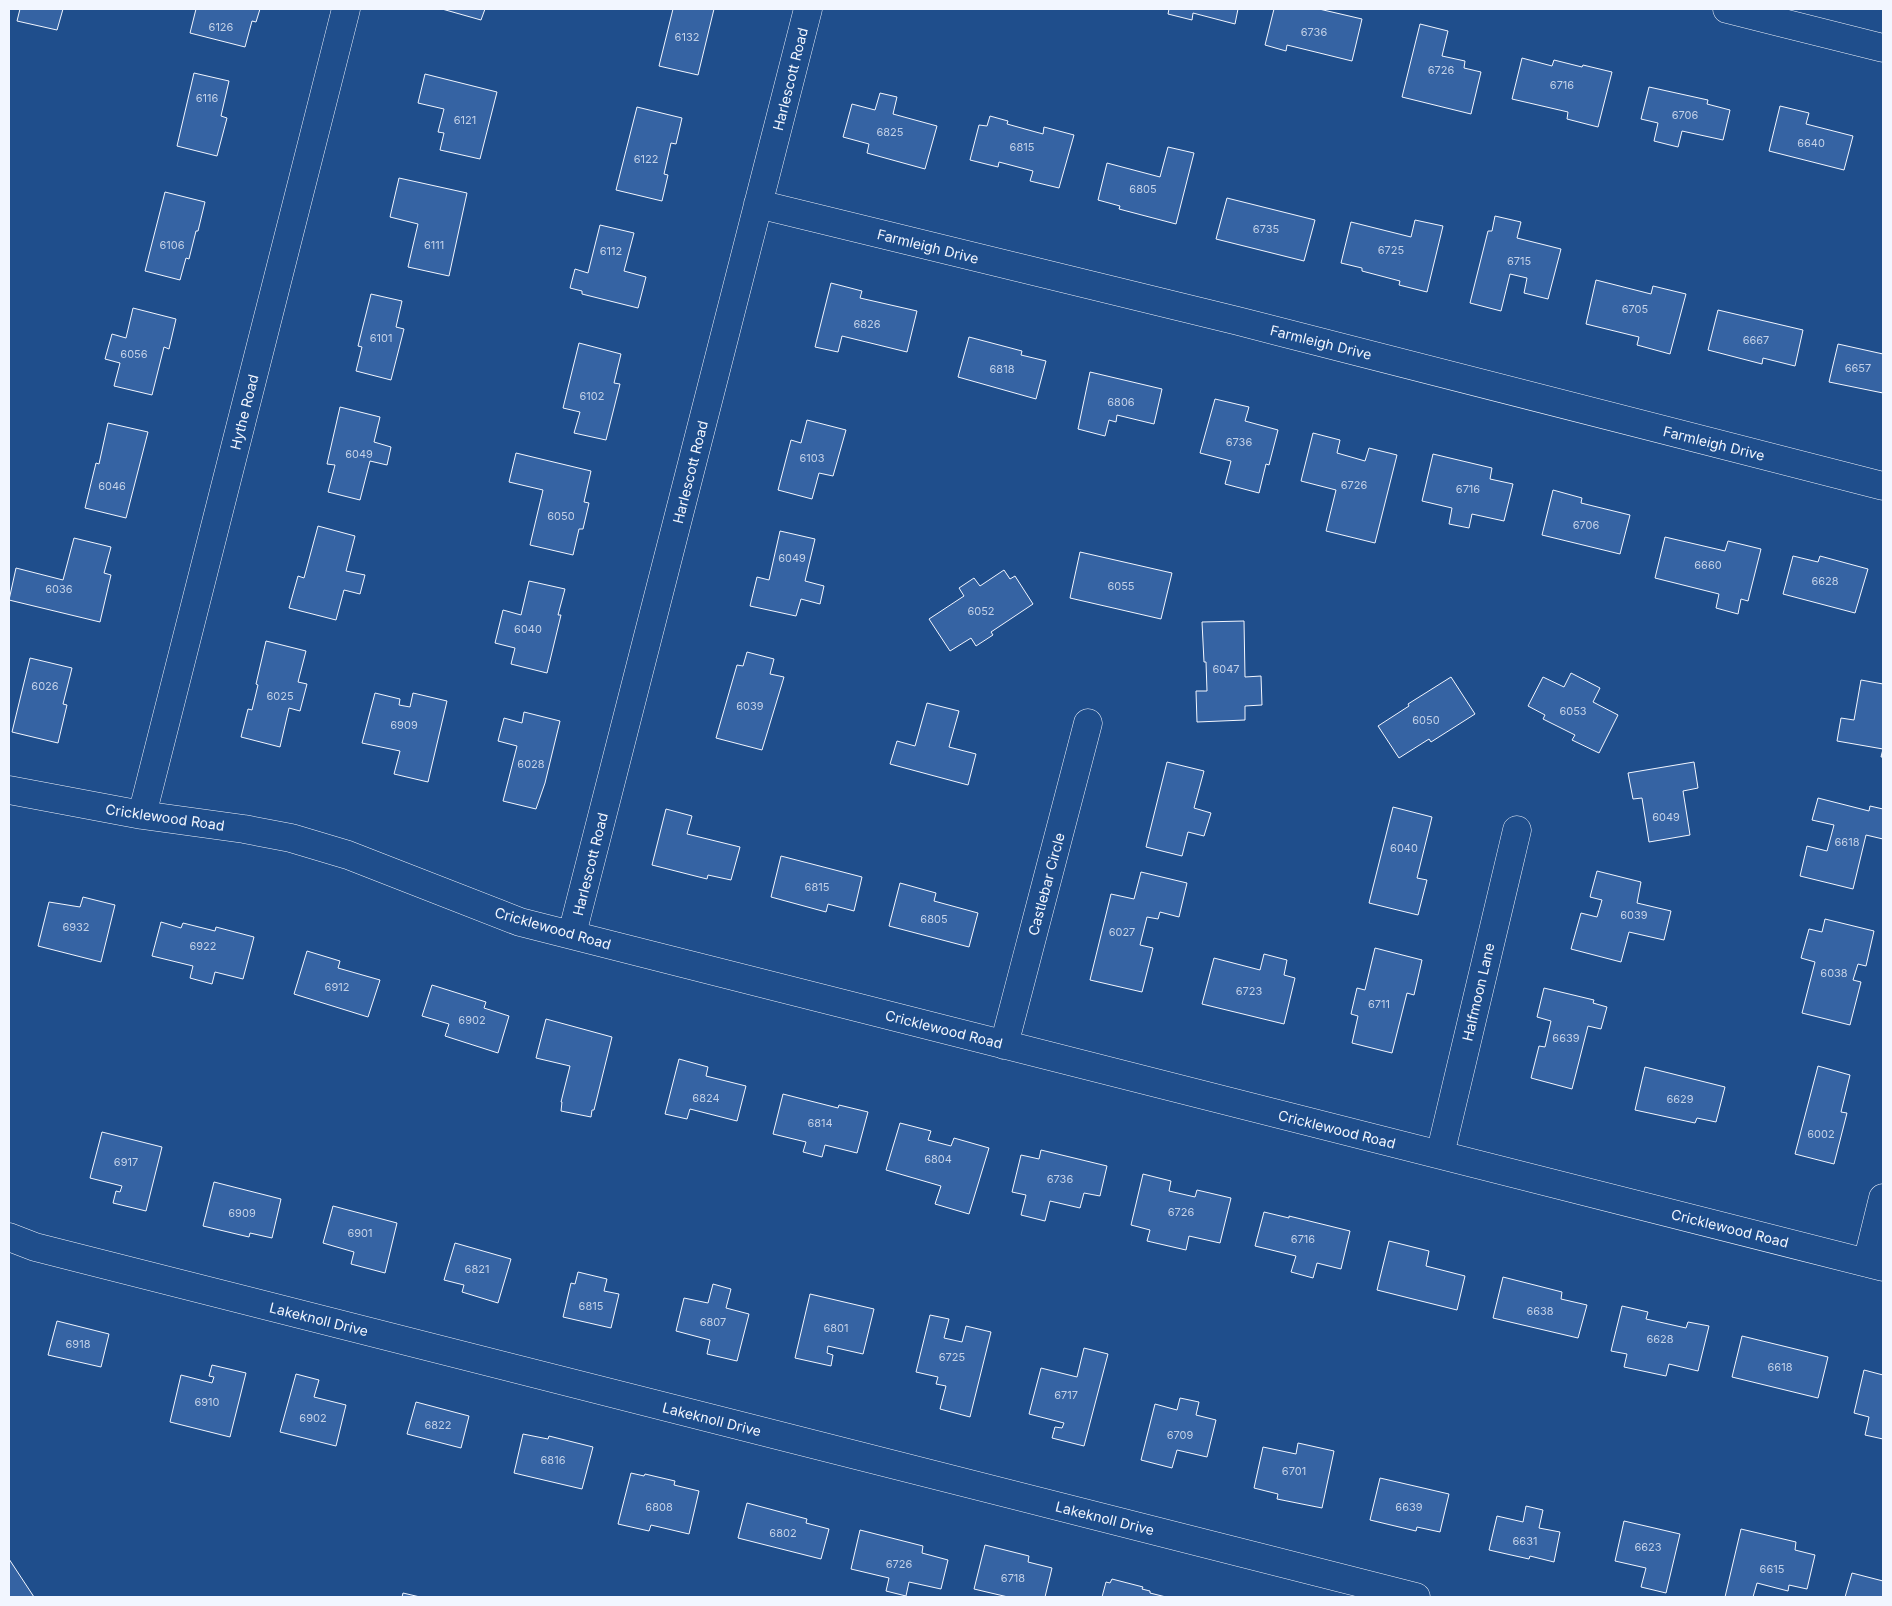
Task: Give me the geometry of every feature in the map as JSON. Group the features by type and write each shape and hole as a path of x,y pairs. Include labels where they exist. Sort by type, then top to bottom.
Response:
{"street":[{"name":"Hythe Road","path":"142,815 346,9"},
{"name":"Harlescott Road","path":"572,934 808,9"},
{"path":"1727,9 1883,48"},
{"name":"Farmleigh Drive","path":"758,204 1238,321 1883,486"},
{"name":"Castlebar Circle","path":"1004,1045 1088,722"},
{"name":"Cricklewood Road","path":"9,790 142,815 250,830 291,838 348,855 520,922 1875,1265"},
{"name":"Halfmoon Lane","path":"1440,1155 1517,830"},
{"path":"1875,1265 1883,1198"},
{"name":"Lakeknoll Drive","path":"9,1237 45,1250 1416,1597"}],"building":[{"path":"20,9 63,9 57,30 17,21"},
{"path":"196,9 260,9 256,22 252,21 245,47 190,33"},
{"path":"442,9 485,9 481,20"},
{"path":"673,9 714,9 698,75 659,66"},
{"path":"1169,9 1238,9 1235,24 1193,13 1192,20 1168,14"},
{"path":"1274,9 1319,9 1362,19 1352,61 1287,45 1286,51 1265,45"},
{"path":"1420,24 1448,31 1442,56 1465,61 1464,68 1481,72 1471,114 1402,97"},
{"path":"1522,58 1552,66 1554,60 1612,72 1598,127 1567,119 1568,112 1512,99"},
{"path":"194,73 229,81 221,116 227,118 217,156 177,146"},
{"path":"425,74 497,92 480,159 440,150 444,133 438,132 444,109 418,103"},
{"path":"1649,87 1708,100 1707,104 1730,110 1723,140 1682,131 1678,147 1654,141 1658,123 1641,119"},
{"path":"880,93 897,97 893,114 937,126 925,169 867,153 869,144 843,137 852,104 875,110"},
{"path":"1780,106 1809,113 1806,124 1853,136 1844,170 1769,151"},
{"path":"637,107 682,118 676,144 671,143 664,174 668,175 662,201 616,190"},
{"path":"990,116 1008,121 1007,124 1043,134 1044,127 1074,135 1059,188 1030,181 1033,171 999,162 998,167 970,160 979,125 987,126"},
{"path":"1168,147 1194,153 1176,224 1119,209 1120,206 1098,200 1107,163 1160,177"},
{"path":"399,178 467,193 449,276 408,267 418,224 390,217"},
{"path":"165,192 205,202 198,231 196,231 189,259 186,258 180,280 145,271"},
{"path":"1227,198 1315,220 1304,261 1216,239"},
{"path":"1495,216 1521,222 1517,238 1561,249 1548,299 1524,293 1527,278 1510,274 1501,311 1470,303 1488,231 1492,231"},
{"path":"1415,220 1443,226 1427,292 1399,285 1400,281 1362,271 1362,268 1341,263 1351,222 1411,237"},
{"path":"600,225 634,233 624,271 646,277 638,308 582,294 582,291 570,288 575,269 588,273"},
{"path":"1596,280 1651,294 1653,286 1686,294 1670,354 1637,345 1639,337 1586,324"},
{"path":"831,283 862,291 860,298 917,311 907,352 842,336 838,352 815,347"},
{"path":"371,294 402,301 396,327 404,329 391,380 356,371 362,347 358,346"},
{"path":"133,308 176,319 169,349 164,347 152,395 114,386 120,363 105,359 112,334 126,338"},
{"path":"1718,310 1803,330 1795,366 1763,358 1762,364 1708,350"},
{"path":"969,337 1022,351 1021,355 1046,361 1036,399 958,377"},
{"path":"579,343 621,354 614,383 620,384 606,440 574,433 580,412 563,408"},
{"path":"1838,344 1883,354 1883,393 1829,382"},
{"path":"1090,372 1162,389 1154,424 1117,415 1116,422 1109,420 1105,436 1078,429"},
{"path":"1215,399 1249,407 1245,421 1278,430 1269,465 1266,464 1259,493 1225,484 1231,461 1200,453"},
{"path":"340,407 380,417 374,442 391,447 387,465 370,461 360,500 328,492 335,465 327,464"},
{"path":"807,420 846,430 833,476 819,473 812,499 778,490 791,440 801,443"},
{"path":"108,423 148,432 126,518 85,508 96,463 99,464"},
{"path":"1313,433 1340,440 1337,453 1365,461 1369,448 1397,455 1375,543 1326,531 1336,490 1301,481"},
{"path":"516,453 591,471 584,502 589,503 583,529 579,529 573,555 530,545 543,490 509,482"},
{"path":"1433,454 1492,468 1490,479 1513,484 1504,521 1472,514 1469,528 1449,524 1452,508 1422,501"},
{"path":"1553,490 1582,498 1581,503 1630,515 1620,554 1542,535"},
{"path":"318,526 355,536 346,571 365,575 360,594 344,590 336,620 289,608 298,576 304,578"},
{"path":"780,531 815,539 805,581 824,586 820,604 801,599 796,616 750,606 757,577 769,580"},
{"path":"1665,537 1725,551 1728,541 1761,549 1748,601 1741,599 1738,614 1716,608 1719,594 1655,578"},
{"path":"74,538 111,547 104,573 111,575 100,622 9,600 16,568 63,580"},
{"path":"1080,552 1172,573 1161,619 1070,598"},
{"path":"1793,556 1818,562 1820,556 1868,569 1855,613 1783,594"},
{"path":"1004,570 1010,579 1015,576 1033,604 991,632 993,635 976,646 971,638 950,651 929,619 964,596 959,588 974,578 980,586"},
{"path":"529,581 565,589 558,615 561,615 547,673 511,664 515,648 495,643 503,610 521,615"},
{"path":"1244,621 1245,677 1261,676 1262,705 1245,706 1245,720 1197,722 1196,691 1207,691 1202,622"},
{"path":"266,641 306,651 298,682 307,684 300,711 289,708 280,747 241,737 248,709 252,710"},
{"path":"747,652 774,659 770,674 784,677 762,750 716,738 737,665 743,666"},
{"path":"30,658 72,668 63,704 67,705 58,743 12,732"},
{"path":"1571,673 1600,688 1593,702 1618,715 1599,753 1572,740 1575,735 1543,719 1545,715 1528,706 1543,677 1564,687"},
{"path":"1451,677 1475,714 1431,742 1429,739 1399,758 1378,726 1409,706 1408,704"},
{"path":"1861,680 1883,684 1883,749 1837,741 1841,718 1854,720"},
{"path":"375,693 400,699 399,705 410,707 413,693 447,701 428,782 394,774 400,751 362,743"},
{"path":"927,703 959,711 949,747 976,754 968,785 890,764 897,741 915,746"},
{"path":"524,712 560,721 545,783 536,809 503,801 517,746 498,741 504,718 522,723"},
{"path":"1167,762 1204,771 1194,808 1211,813 1204,836 1188,832 1182,856 1146,847"},
{"path":"1694,762 1698,788 1683,791 1690,835 1649,842 1642,798 1633,799 1628,773"},
{"path":"1818,798 1869,811 1870,806 1883,809 1883,839 1866,835 1853,889 1800,876 1807,846 1827,851 1834,825 1812,820"},
{"path":"1393,807 1432,817 1417,878 1427,880 1418,915 1369,903"},
{"path":"666,809 692,816 687,834 740,847 731,880 708,875 707,879 652,865"},
{"path":"781,856 862,877 854,911 828,904 826,912 771,897"},
{"path":"1597,871 1641,882 1637,903 1671,911 1664,940 1629,932 1621,962 1571,949 1581,913 1597,917 1602,900 1590,897"},
{"path":"1141,872 1187,883 1179,917 1160,912 1158,919 1147,917 1140,945 1153,948 1142,992 1090,980 1111,894 1134,899"},
{"path":"900,883 936,893 934,901 978,913 969,947 889,926"},
{"path":"83,897 115,905 101,962 38,946 49,902 80,907"},
{"path":"1825,919 1874,931 1866,966 1858,964 1853,980 1861,982 1850,1025 1802,1013 1815,962 1801,958 1809,929 1822,932"},
{"path":"161,922 181,928 183,923 215,931 216,927 254,937 243,979 215,972 212,984 190,978 193,966 152,956"},
{"path":"1375,948 1422,960 1414,995 1407,993 1392,1053 1352,1043 1358,1016 1351,1014 1357,988 1365,990"},
{"path":"307,951 340,961 338,968 380,980 368,1017 294,994"},
{"path":"1264,954 1287,960 1284,975 1295,978 1284,1024 1202,1004 1214,958 1260,970"},
{"path":"432,985 486,1002 484,1008 509,1016 498,1053 445,1036 449,1024 422,1016"},
{"path":"1544,988 1594,1000 1593,1003 1607,1007 1601,1029 1588,1026 1572,1089 1531,1078 1539,1046 1545,1047 1551,1021 1537,1017"},
{"path":"546,1019 612,1037 591,1117 561,1111 561,1102 570,1066 536,1058"},
{"path":"679,1059 708,1067 706,1076 746,1086 737,1121 690,1109 687,1119 665,1114"},
{"path":"1818,1066 1850,1075 1841,1112 1847,1113 1834,1164 1795,1154"},
{"path":"1645,1067 1725,1087 1716,1122 1697,1118 1695,1123 1635,1110"},
{"path":"783,1094 838,1108 839,1105 868,1112 857,1153 825,1145 822,1157 803,1152 806,1142 773,1134"},
{"path":"900,1123 931,1131 928,1140 951,1146 954,1138 989,1148 969,1214 935,1204 941,1186 886,1170"},
{"path":"102,1132 162,1147 146,1211 113,1203 116,1191 120,1192 122,1186 90,1178"},
{"path":"1041,1150 1107,1166 1100,1196 1084,1193 1080,1208 1050,1201 1045,1221 1021,1215 1026,1195 1012,1192 1021,1155 1039,1159"},
{"path":"1143,1174 1171,1181 1169,1191 1195,1197 1197,1190 1231,1198 1220,1243 1189,1236 1186,1250 1147,1241 1150,1230 1131,1225"},
{"path":"214,1182 281,1199 272,1238 250,1233 249,1237 203,1226"},
{"path":"333,1206 397,1223 385,1273 351,1264 354,1252 323,1243"},
{"path":"1264,1212 1350,1231 1341,1269 1317,1263 1313,1278 1291,1272 1296,1256 1255,1246"},
{"path":"1389,1241 1429,1251 1426,1266 1465,1276 1457,1310 1377,1290"},
{"path":"455,1243 511,1259 498,1303 462,1292 464,1285 444,1280"},
{"path":"578,1272 607,1279 604,1291 619,1294 611,1328 563,1317 571,1283 575,1284"},
{"path":"1503,1277 1562,1292 1561,1299 1587,1305 1578,1338 1493,1318"},
{"path":"713,1284 731,1289 726,1308 749,1314 737,1361 707,1354 710,1340 676,1331 684,1298 708,1303"},
{"path":"810,1294 874,1309 863,1354 828,1346 827,1353 833,1355 831,1366 795,1358"},
{"path":"1622,1306 1648,1312 1646,1319 1686,1328 1688,1322 1709,1326 1698,1371 1669,1364 1666,1376 1624,1367 1627,1354 1611,1351"},
{"path":"930,1315 949,1319 944,1338 962,1342 966,1326 991,1332 970,1417 940,1409 946,1386 936,1384 938,1377 916,1372"},
{"path":"57,1321 109,1334 101,1367 48,1355"},
{"path":"1742,1336 1828,1357 1818,1398 1732,1377"},
{"path":"1084,1348 1108,1354 1084,1446 1052,1438 1055,1427 1062,1428 1064,1423 1029,1414 1041,1368 1077,1377"},
{"path":"212,1365 246,1373 230,1437 170,1422 181,1375 212,1383 214,1377 209,1376"},
{"path":"1864,1370 1883,1375 1883,1439 1865,1435 1869,1417 1854,1413"},
{"path":"296,1374 319,1380 314,1397 346,1405 336,1446 280,1432"},
{"path":"1180,1398 1199,1402 1196,1415 1216,1420 1207,1457 1177,1450 1172,1468 1141,1460 1155,1404 1177,1410"},
{"path":"416,1402 469,1416 461,1448 407,1434"},
{"path":"523,1434 548,1439 549,1436 593,1447 582,1489 514,1473"},
{"path":"1298,1443 1334,1451 1322,1508 1277,1499 1278,1494 1254,1488 1263,1447 1296,1454"},
{"path":"631,1473 644,1476 645,1474 675,1481 674,1485 699,1491 689,1534 651,1525 649,1531 618,1524"},
{"path":"1380,1478 1449,1494 1440,1532 1417,1527 1416,1531 1370,1520"},
{"path":"747,1503 807,1519 806,1523 829,1529 821,1559 738,1538"},
{"path":"1526,1506 1543,1510 1539,1528 1560,1532 1554,1562 1530,1556 1529,1559 1489,1550 1497,1516 1523,1522"},
{"path":"1624,1521 1680,1534 1666,1593 1641,1587 1646,1568 1615,1561"},
{"path":"1741,1529 1796,1542 1795,1550 1815,1555 1807,1589 1789,1585 1788,1591 1757,1583 1753,1597 1725,1597"},
{"path":"860,1530 923,1546 922,1553 948,1560 941,1589 909,1582 906,1596 886,1591 889,1578 851,1569"},
{"path":"985,1545 1029,1556 1028,1562 1052,1568 1045,1597 1008,1597 974,1589"},
{"path":"9,1559 34,1597 9,1597"},
{"path":"1852,1573 1883,1581 1883,1597 1845,1597"},
{"path":"1112,1579 1143,1587 1142,1589 1150,1591 1150,1593 1166,1597 1102,1597 1106,1582 1110,1583"},
{"path":"403,1593 420,1597 402,1597"}]}
